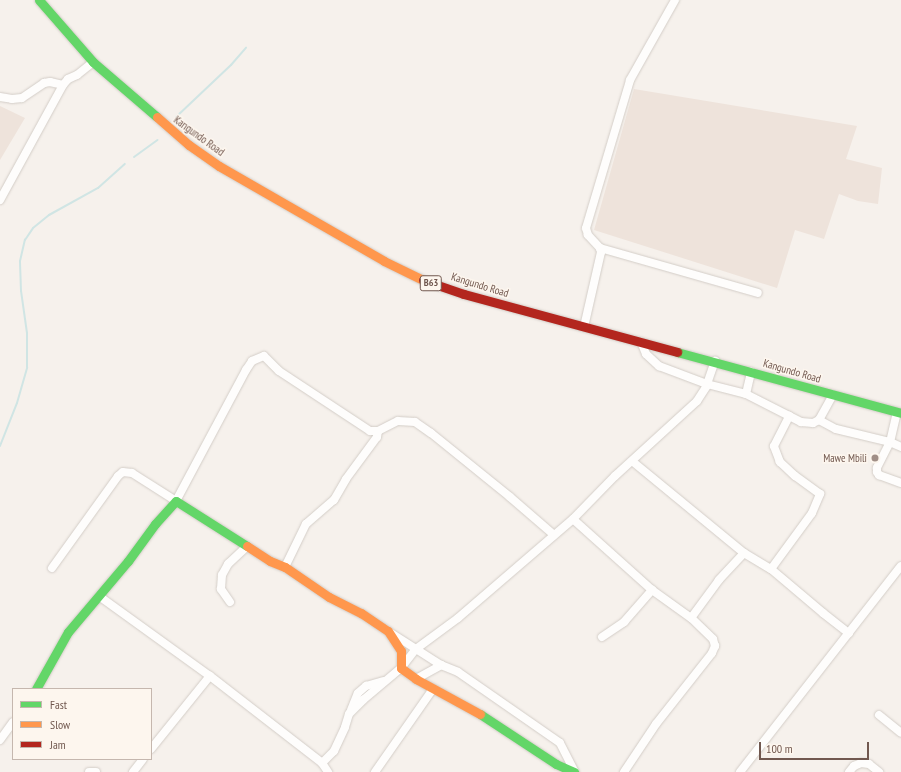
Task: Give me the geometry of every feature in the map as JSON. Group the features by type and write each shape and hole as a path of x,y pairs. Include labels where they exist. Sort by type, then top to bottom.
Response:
{"main road":[{"name":"Kangundo Road","path":"39,0 93,62 188,145 293,210 384,262 428,282 464,294 715,361 899,413"},
{"path":"37,688 68,632 128,561 155,524 176,502 270,561 285,567 329,597 361,613 388,631 401,651 401,668 416,679 472,709 556,764 575,772"}],"street":[{"path":"675,0 630,80 617,119 586,228 588,235 600,248 758,293"},
{"path":"0,200 63,85 68,79 77,76 93,62"},
{"path":"0,97 12,99 22,98 44,83 50,82 63,85"},
{"path":"584,327 601,256 600,248"},
{"path":"641,342 646,354 659,366 707,384 746,394 801,422 813,423 819,420 833,395"},
{"path":"52,568 118,476 123,472 136,475 176,502 246,370 252,361 264,356 279,371 370,431 378,431 398,421 415,422 492,482 554,535"},
{"path":"322,763 334,751 349,714 401,668 416,649 458,618 554,535 697,401 707,384 715,361"},
{"path":"746,394 751,372"},
{"path":"899,413 890,442 876,468 879,475 901,483"},
{"path":"771,568 812,513 820,494 795,476 780,462 778,457 774,446 789,416"},
{"path":"819,420 836,429 890,442 901,447"},
{"path":"285,567 306,524 334,500 346,479 377,437 378,431"},
{"path":"632,461 744,553 771,568 823,614 849,632"},
{"path":"572,519 652,590 691,618 713,639 715,646 712,653 656,724 624,772"},
{"path":"230,602 221,589 222,575 228,564 247,546"},
{"path":"691,618 719,580 744,553"},
{"path":"742,771 901,566"},
{"path":"602,637 624,622 652,590"},
{"path":"99,596 210,676 322,763 328,772"},
{"path":"388,631 441,665 458,672 560,743 575,772"},
{"path":"416,679 441,665"},
{"path":"152,748 210,676"},
{"path":"374,772 433,689"},
{"path":"879,715 901,733"},
{"path":"0,740 12,723"},
{"path":"133,772 142,760"},
{"path":"849,772 854,766 861,763 869,764 879,772"},
{"path":"89,772 96,772"}],"shaded area":[{"path":"634,89 857,126 846,159 882,168 878,204 858,201 839,194 824,239 795,230 777,288 594,230"},
{"path":"0,106 25,118 0,160"}],"waterway":[{"path":"176,117 231,65 246,48"},
{"path":"134,157 157,140"},
{"path":"0,446 17,403 27,367 27,333 21,291 20,261 25,240 33,228 49,215 98,188 125,164"}],"traffic: fast":[{"path":"39,0 93,62 157,117"},
{"path":"677,352 901,413"},
{"path":"37,688 68,632 128,561 155,524 176,501 247,546"},
{"path":"480,714 556,764 574,772"}],"traffic: slow":[{"path":"157,117 189,145 219,166 384,261 423,280"},
{"path":"247,546 270,561 285,567 329,597 361,613 388,631 401,651 401,668 416,679 480,714"}],"traffic: jam":[{"path":"423,280 464,294 677,352"}],"place":[{"name":"Mawe Mbili","path":"875,458"}]}
